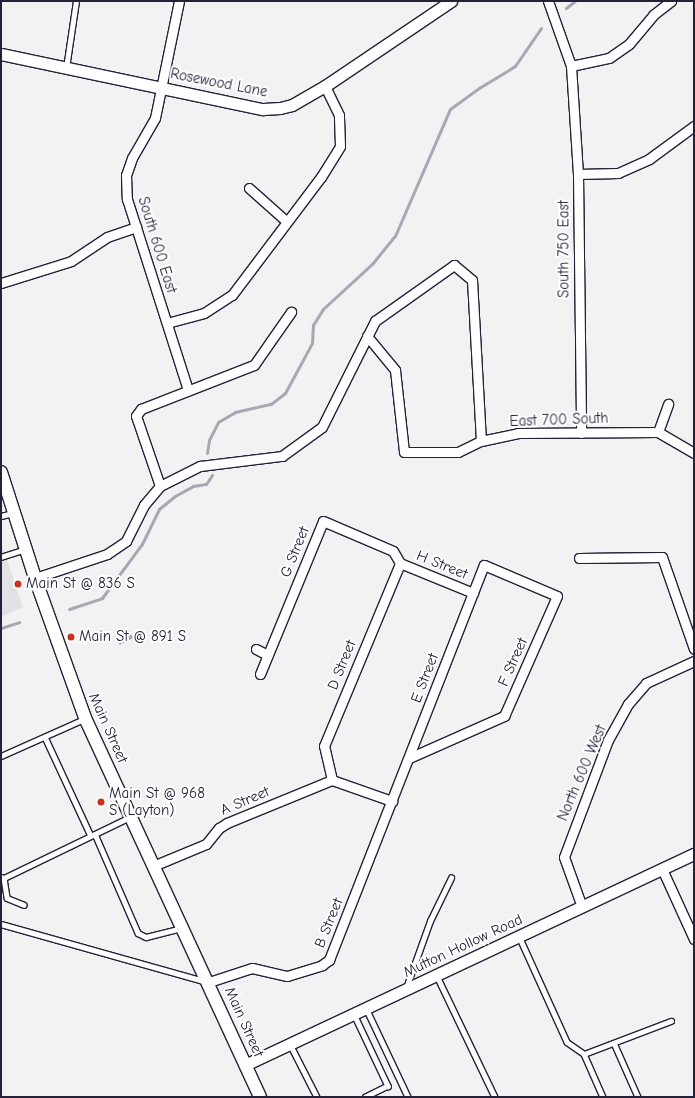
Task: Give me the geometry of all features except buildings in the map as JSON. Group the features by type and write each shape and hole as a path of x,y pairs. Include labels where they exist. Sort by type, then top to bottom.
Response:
{"main road":[{"name":"Main Street","path":"2,477 24,549 85,718 152,866 209,982 260,1097"}],"street":[{"name":"South 600 East","path":"179,1 155,118 132,158 126,175 127,199 188,390"},
{"name":"Rosewood Lane","path":"1,54 263,108 292,105 325,86 451,1"},
{"name":"South 750 East","path":"548,1 571,66 578,174 581,433"},
{"path":"571,66 614,54 629,44 653,15 671,1"},
{"path":"167,323 204,313 232,294 263,257 286,221 320,177 340,146 339,115 325,86"},
{"path":"578,174 618,173 649,159 694,126"},
{"path":"249,188 286,221"},
{"path":"1,283 71,261 107,237 136,227"},
{"path":"34,578 107,554 126,541 144,505 160,486 200,466 282,456 322,427 375,321 454,265 472,280 481,440"},
{"path":"160,486 136,416 141,409 254,365 291,312"},
{"name":"East 700 South","path":"367,336 394,370 404,452 458,452 481,440 518,433 658,432"},
{"path":"668,404 658,432 694,453"},
{"name":"G Street","path":"260,674 322,521 393,551 400,563"},
{"path":"579,558 662,557 694,649"},
{"name":"H Street","path":"400,563 473,593"},
{"name":"D Street","path":"332,780 324,746 400,563"},
{"name":"E Street","path":"392,801 484,565"},
{"name":"F Street","path":"409,758 504,716 557,596 484,565"},
{"path":"256,649 268,654"},
{"name":"North 600 West","path":"582,907 564,858 608,740 628,704 646,683 694,661"},
{"path":"332,780 392,801"},
{"name":"A Street","path":"152,866 206,844 219,828 227,823 332,780"},
{"name":"B Street","path":"209,982 252,968 287,976 322,965 329,960 392,801"},
{"name":"Mutton Hollow Road","path":"246,1065 694,854"},
{"path":"662,869 694,939"}],"lane":[{"path":"66,68 76,1"},
{"path":"1,516 13,512"},
{"path":"1,557 24,549"},
{"path":"1,756 85,718"},
{"path":"45,737 93,835 138,933 146,937 182,927"},
{"path":"24,905 7,898 2,877 130,817"},
{"path":"406,990 430,921 451,878"},
{"path":"1,924 209,982"},
{"path":"519,936 567,1042 584,1054 603,1097"},
{"path":"437,975 495,1097"},
{"path":"366,1008 408,1097"},
{"path":"354,1014 388,1086 365,1097"},
{"path":"584,1054 672,1021"},
{"path":"290,1044 317,1097"},
{"path":"614,1044 638,1097"}],"shaded area":[{"path":"1,542 23,607 1,617"},
{"path":"129,630 133,638 120,645 116,637"}],"waterway":[{"path":"566,8 575,1"},
{"path":"207,453 209,440 218,422 235,412 271,404 285,393 312,343 313,325 323,309 372,264 395,236 450,109 479,88 515,66 541,28"},
{"path":"69,609 102,598 142,544 159,509 175,496 193,486 206,484 212,475"},
{"path":"1,628 19,622"}],"place":[{"name":"Main St @ 836 S","path":"18,584"},
{"name":"Main St @ 891 S","path":"71,637"},
{"name":"Main St @ 968 S (Layton)","path":"101,802"}]}
